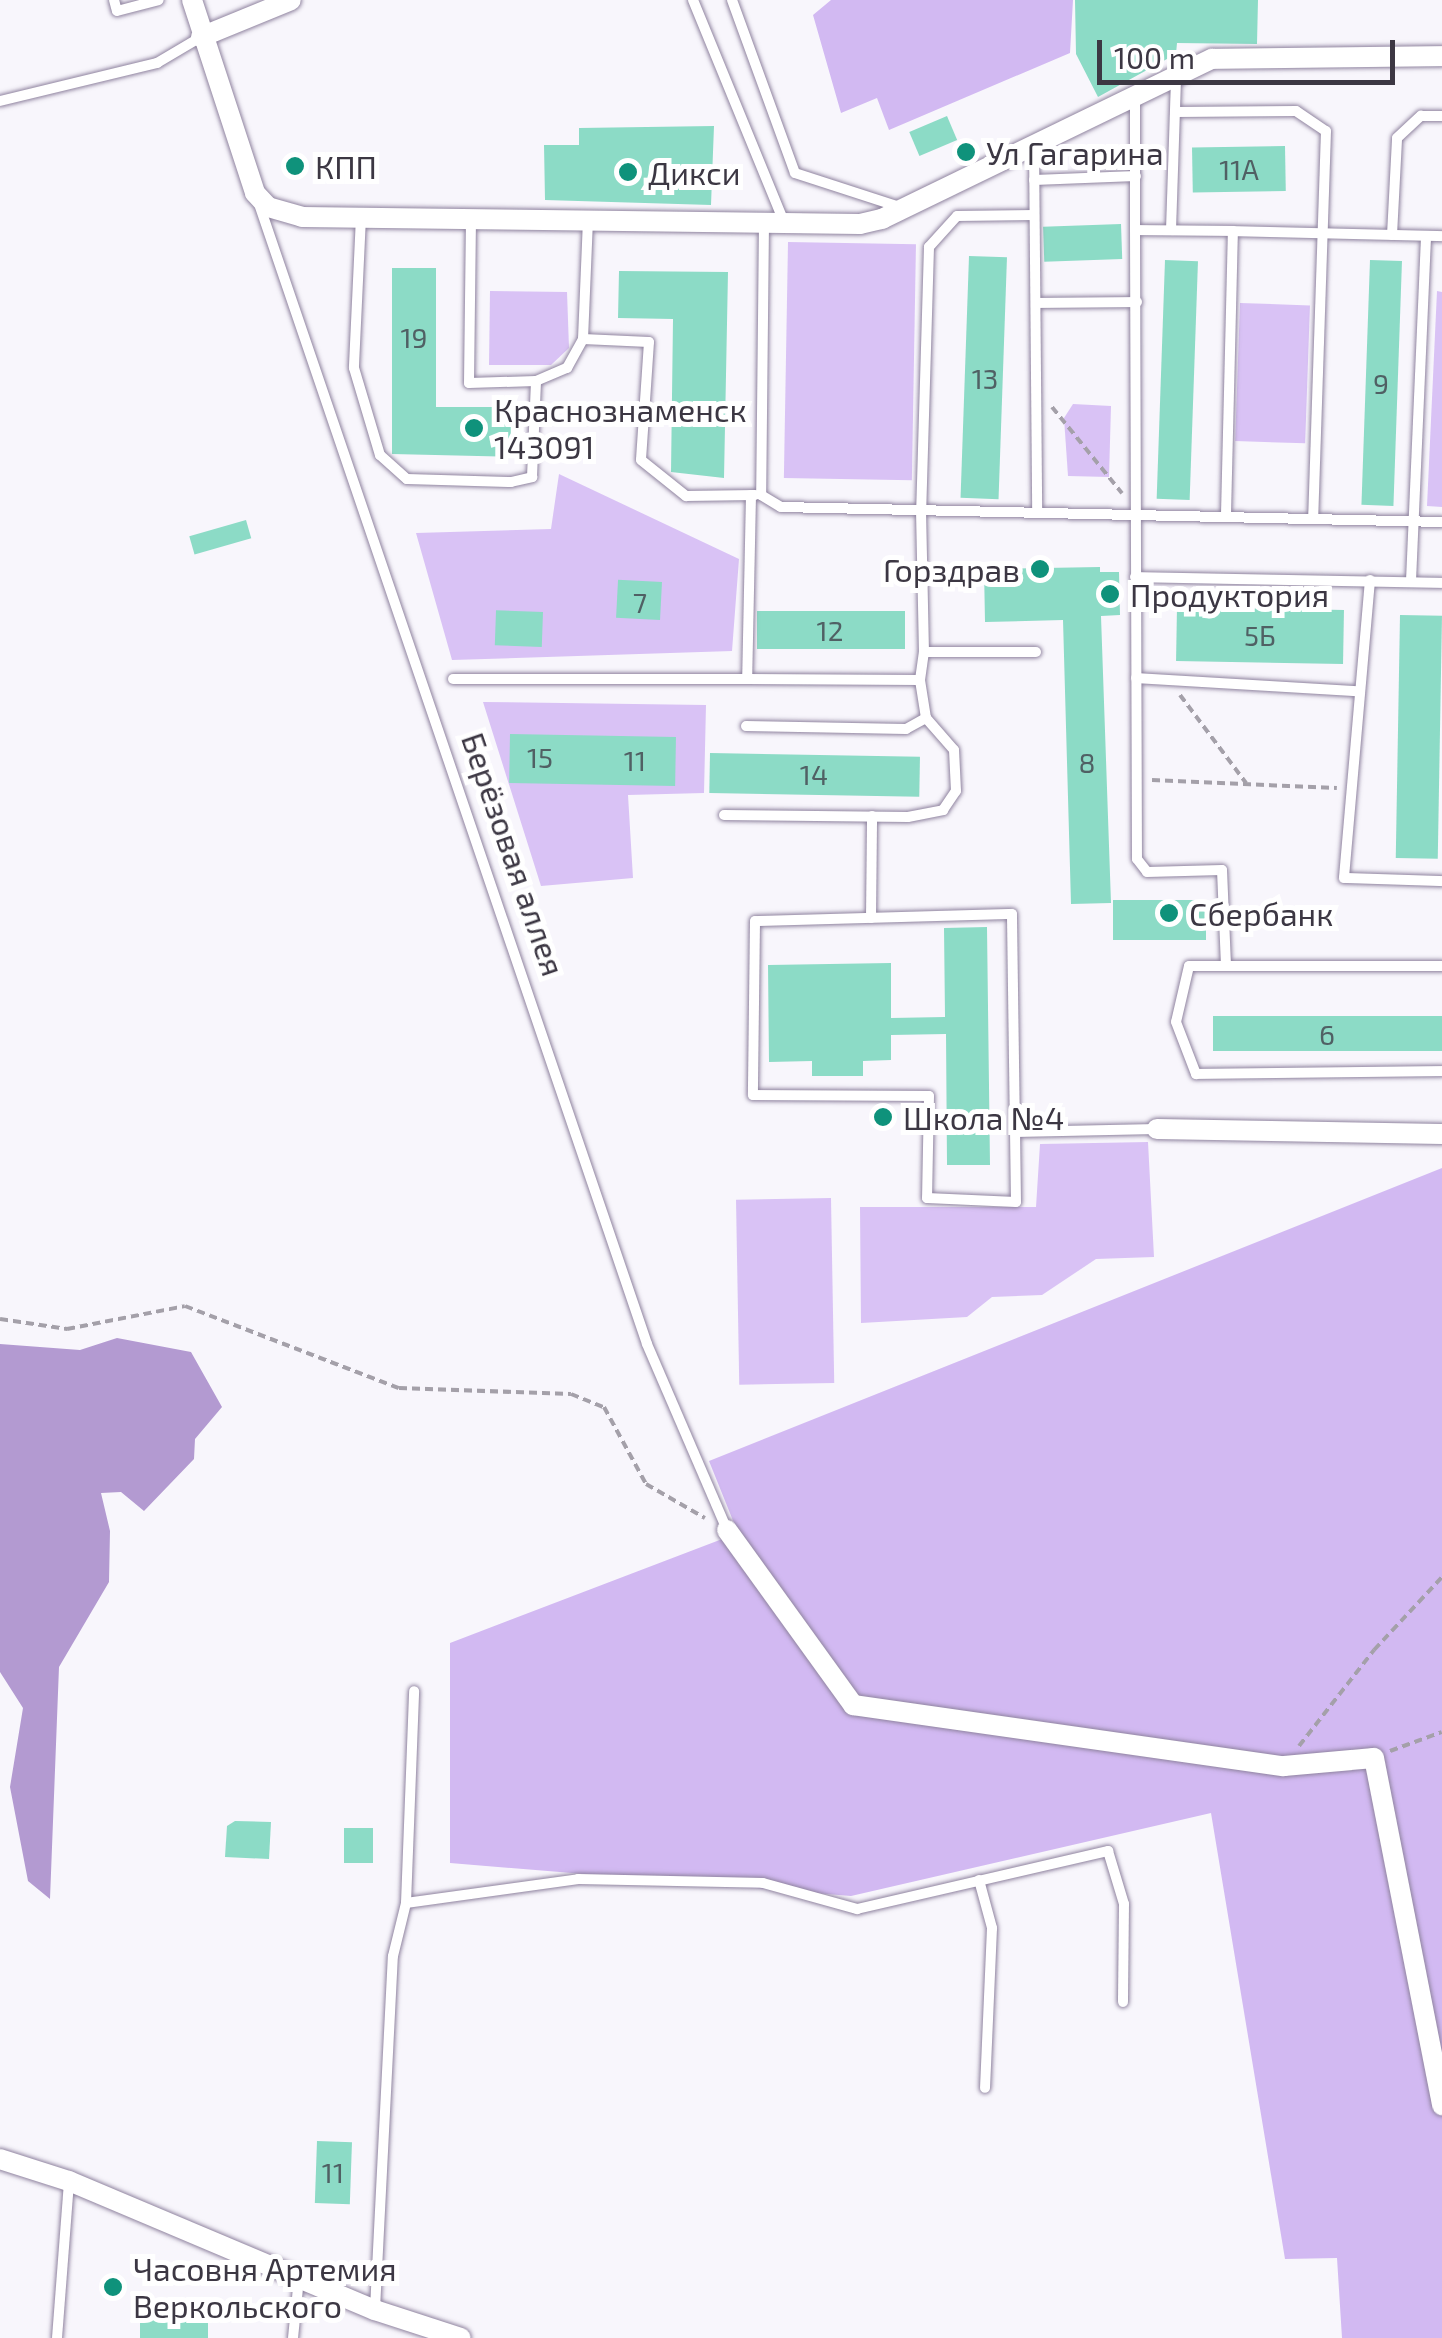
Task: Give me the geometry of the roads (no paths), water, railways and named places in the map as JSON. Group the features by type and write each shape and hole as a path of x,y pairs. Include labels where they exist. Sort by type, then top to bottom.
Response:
{"street":[{"path":"192,0 201,38 255,193 284,214 860,224 904,208 1176,71 1212,59 1442,56"},
{"path":"201,38 291,0"},
{"path":"1156,1129 1442,1134"},
{"path":"727,1530 853,1705 1284,1766 1374,1758 1442,2104"},
{"path":"0,2159 69,2181 375,2310 462,2338"}],"lane":[{"path":"114,0 117,11 159,0"},
{"path":"693,0 774,222 746,678"},
{"path":"732,0 796,173 904,208"},
{"path":"0,101 157,62 201,38"},
{"path":"1171,230 1176,71"},
{"path":"1135,92 1138,859 1147,872 1222,870 1226,966"},
{"path":"1176,112 1296,111 1326,131 1326,232 1313,516"},
{"path":"1392,234 1398,138 1421,116 1442,116"},
{"path":"1034,142 1037,510"},
{"path":"1034,180 1136,176"},
{"name":"Берёзовая аллея","path":"255,193 647,1344 727,1530"},
{"path":"724,815 872,816 943,810 956,791 954,750 926,718 920,680 924,652 921,510 929,247 958,216 1034,216"},
{"path":"360,217 354,368 380,455 407,479 532,478 536,382"},
{"path":"471,218 469,383 536,382 567,368 582,340 588,222"},
{"path":"1136,230 1442,236"},
{"path":"1226,514 1233,230"},
{"path":"1411,581 1426,236"},
{"path":"1037,303 1136,302"},
{"path":"582,340 649,342 641,460 686,496 756,495 781,507 1226,514 1442,522"},
{"path":"1135,577 1442,583"},
{"path":"1370,580 1356,691 1344,878 1442,880"},
{"path":"924,652 1036,652"},
{"path":"1136,678 1356,691"},
{"path":"453,679 920,680"},
{"path":"746,726 906,730 926,718"},
{"path":"871,918 872,816"},
{"path":"1012,914 1014,1132 1016,1202 927,1198 929,1096 753,1095 755,921 1012,914"},
{"path":"1442,966 1189,966 1176,1022 1196,1074 1442,1071"},
{"path":"1014,1132 1156,1129"},
{"path":"375,2310 393,1956 406,1903 414,1692"},
{"path":"406,1903 578,1879 763,1883 856,1909 1108,1850 1124,1904 1124,2002"},
{"path":"980,1880 992,1928 985,2088"},
{"path":"57,2338 69,2181"},
{"path":"293,2338 299,2277"}],"place":[{"name":"Ул Гагарина","path":"966,152"},
{"name":"КПП","path":"295,166"},
{"name":"Дикси","path":"628,172"},
{"name":"Краснознаменск 143091","path":"474,428"},
{"name":"Горздрав","path":"1040,569"},
{"name":"Продуктория","path":"1110,594"},
{"name":"Сбербанк","path":"1169,913"},
{"name":"Школа №4","path":"883,1117"},
{"name":"Часовня Артемия Веркольского","path":"113,2287"}]}
